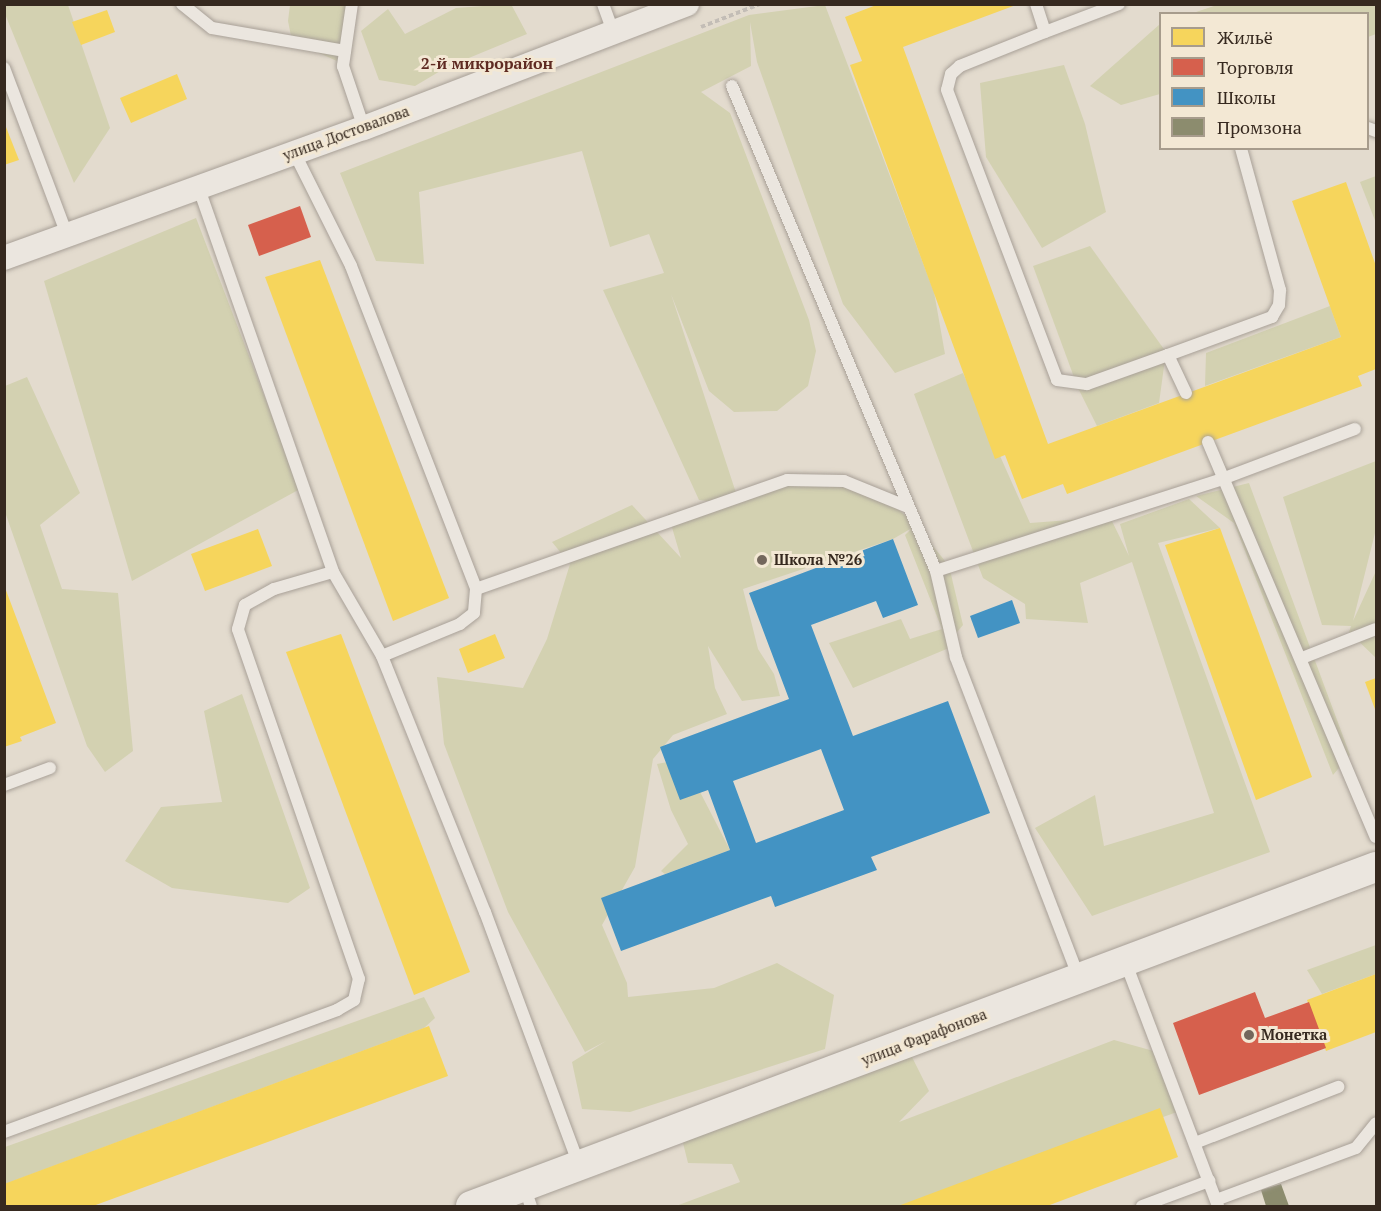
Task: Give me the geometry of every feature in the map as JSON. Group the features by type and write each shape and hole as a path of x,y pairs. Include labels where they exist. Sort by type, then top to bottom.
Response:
{"street":[{"name":"улица Достовалова","path":"4,258 198,186 364,128 687,4"},
{"name":"улица Фарафонова","path":"471,1206 528,1196 579,1166 1377,867"}],"lane":[{"path":"182,4 212,28 345,51"},
{"path":"352,4 343,66 364,128"},
{"path":"603,4 614,32"},
{"path":"1036,4 1045,32"},
{"path":"1119,4 960,66 948,82 949,99 1056,380 1087,384 1272,317 1279,305 1280,290 1242,150"},
{"path":"4,68 67,235"},
{"path":"732,86 936,571 956,657 1079,978"},
{"path":"294,152 351,266 477,589 474,613 460,624 382,656"},
{"path":"198,186 333,572 382,656 486,912 579,1166"},
{"path":"1168,356 1186,393"},
{"path":"936,571 1222,479 1355,429"},
{"path":"1208,442 1377,837"},
{"path":"477,589 787,480 844,481 908,507"},
{"path":"4,1132 337,1010 354,1000 359,979 238,629 245,605 274,589 333,572"},
{"path":"1302,658 1377,629"},
{"path":"4,785 50,768"},
{"path":"1125,961 1217,1203 1356,1148 1377,1123"},
{"path":"1195,1143 1338,1087"},
{"path":"1142,1206 1209,1181"}],"shaded area":[{"path":"511,4 527,34 447,67 415,86 379,80 361,31 388,9 405,34 456,8"},
{"path":"1220,4 1376,5 1376,34 1369,37 1369,12 1196,12"},
{"path":"4,5 68,5 110,128 74,183 5,14"},
{"path":"290,5 352,5 337,61 292,41 288,21"},
{"path":"825,5 934,292 945,354 895,373 843,304 757,62 750,22 751,66 701,92 730,113 809,320 816,351 808,386 777,411 734,412 709,391 671,294 738,499 814,476 882,495 916,525 949,566 963,625 948,643 949,648 853,688 829,643 901,619 910,639 942,629 905,535 912,528 893,539 743,589 758,649 774,674 780,696 742,701 708,646 715,688 727,714 673,735 653,759 635,867 602,925 627,983 628,997 714,988 777,963 834,995 825,1049 630,1112 582,1109 572,1062 606,1041 585,1052 508,912 444,744 437,677 523,688 547,639 570,564 552,542 632,505 681,558 668,514 723,503 699,500 603,290 664,273 649,234 610,247 582,151 419,192 424,264 376,261 340,173 749,15"},
{"path":"1159,25 1159,94 1121,105 1090,86"},
{"path":"1064,65 1085,124 1106,212 1042,248 986,157 980,83"},
{"path":"1376,176 1376,223 1360,182"},
{"path":"196,218 300,489 132,581 44,281"},
{"path":"1090,246 1166,352 1159,403 1097,426 1078,388 1033,266"},
{"path":"1330,306 1341,337 1205,386 1206,353"},
{"path":"963,373 1030,523 1110,517 1129,556 1120,524 1189,499 1220,528 1158,543 1270,852 1092,916 1035,828 1095,795 1104,846 1214,813 1132,562 1080,583 1088,623 1026,619 1025,604 983,578 914,394"},
{"path":"27,377 80,493 40,525 62,589 118,593 133,751 105,772 87,746 5,512 5,386"},
{"path":"1376,461 1376,529 1353,621 1376,571 1376,658 1349,632 1351,626 1322,625 1283,497"},
{"path":"1249,483 1350,755 1333,775 1234,523 1196,496"},
{"path":"242,694 310,888 288,903 172,888 125,861 161,807 222,802 204,711"},
{"path":"683,759 730,850 665,874 661,871 688,844 671,810 657,764"},
{"path":"1376,945 1376,974 1322,994 1307,970"},
{"path":"424,997 435,1018 424,1028 5,1184 5,1147"},
{"path":"1114,1040 1168,1055 1180,1111 912,1206 676,1206 740,1182 732,1164 688,1163 682,1139 909,1051 929,1091 899,1122"}],"building: Жильё":[{"path":"879,4 1019,4 903,47 1048,444 1341,337 1292,201 1346,182 1376,266 1376,369 1358,376 1362,386 1067,494 1063,484 1022,499 1005,455 995,459 850,65 862,61 845,17"},
{"path":"107,10 115,32 81,45 72,22"},
{"path":"177,74 187,99 131,123 120,98"},
{"path":"4,122 19,160 4,165"},
{"path":"320,260 449,598 393,621 265,277"},
{"path":"1220,528 1312,777 1256,800 1165,545"},
{"path":"258,529 272,566 205,591 191,554"},
{"path":"4,585 56,723 20,737 22,741 4,747"},
{"path":"341,634 470,972 414,995 286,652"},
{"path":"495,634 505,658 468,673 459,649"},
{"path":"1376,678 1376,712 1365,682"},
{"path":"1376,974 1376,1032 1326,1051 1307,1000"},
{"path":"429,1026 448,1076 93,1206 4,1206 4,1184"},
{"path":"1160,1108 1178,1157 1047,1206 898,1206"}],"building: Торговля":[{"path":"300,206 311,237 259,256 248,225"},
{"name":"Монетка","path":"1255,992 1265,1018 1309,1002 1326,1048 1199,1095 1173,1023"}],"building: Школы":[{"path":"893,539 918,605 883,618 876,601 811,625 853,736 948,701 990,813 871,857 877,870 775,907 771,896 621,951 601,898 730,850 708,790 680,800 660,747 789,699 749,593","holes":["821,749 844,810 756,843 733,781"]},
{"path":"1012,600 1020,623 978,638 970,616"}],"building: Промзона":[{"path":"1281,1184 1289,1206 1266,1206 1261,1190"}],"place":[{"name":"Школа №26","path":"762,560"},
{"name":"Монетка","path":"1249,1035"}],"district":[{"name":"2-й микрорайон","path":"487,63"}]}
